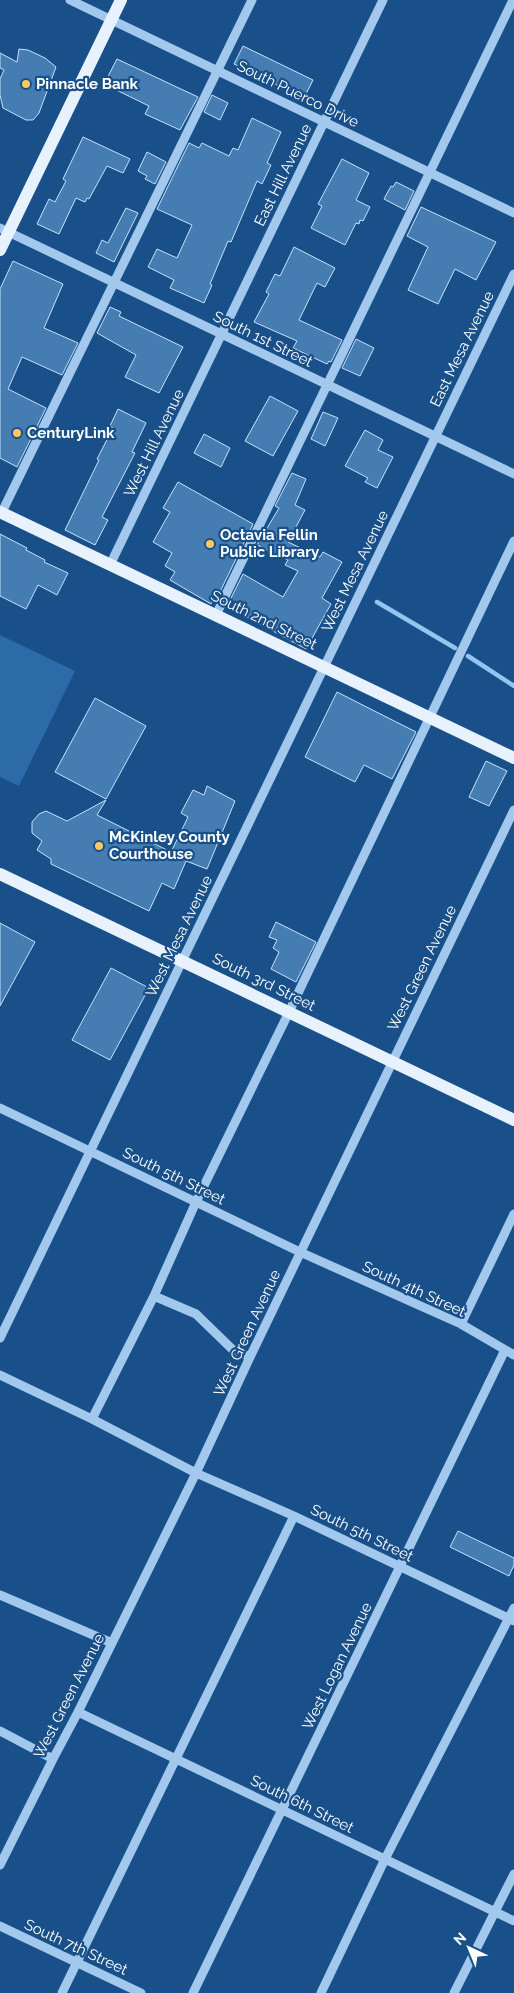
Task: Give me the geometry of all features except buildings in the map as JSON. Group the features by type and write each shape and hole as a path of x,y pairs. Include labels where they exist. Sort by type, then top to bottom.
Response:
{"main road":[{"path":"0,250 4,230 121,0"},
{"name":"South 2nd Street","path":"1,512 514,758"},
{"name":"South 3rd Street","path":"0,874 514,1120"}],"street":[{"name":"South Puerco Drive","path":"70,0 514,213"},
{"path":"1,512 252,0"},
{"name":"East Hill Avenue","path":"222,334 383,0"},
{"path":"216,615 513,0"},
{"name":"South 1st Street","path":"4,230 514,474"},
{"name":"East Mesa Avenue","path":"435,437 514,274"},
{"name":"West Hill Avenue","path":"110,564 222,334"},
{"name":"West Mesa Avenue","path":"0,1338 435,437"},
{"path":"92,1419 154,1296 196,1202 289,1012 514,540"},
{"name":"West Green Avenue","path":"0,1866 196,1473 300,1252 514,810"},
{"path":"0,1108 90,1152"},
{"name":"South 5th Street","path":"90,1152 300,1252"},
{"path":"460,1324 514,1214"},
{"name":"South 4th Street","path":"300,1252 460,1324 510,1352"},
{"path":"154,1296 196,1314 232,1349 250,1357"},
{"name":"West Logan Avenue","path":"192,1993 400,1566 510,1352"},
{"path":"0,1375 92,1419 196,1473"},
{"name":"South 5th Street","path":"196,1473 294,1516 511,1620"},
{"path":"62,1993 294,1516"},
{"path":"0,1595 112,1643"},
{"path":"321,1993 385,1859 511,1620 514,1608"},
{"name":"South 6th Street","path":"78,1712 514,1921"},
{"path":"0,1731 53,1759"},
{"path":"454,1993 514,1874"},
{"name":"South 7th Street","path":"0,1926 141,1993"}],"shaded area":[{"path":"0,635 75,671 19,786 0,777"}],"waterway":[{"path":"377,602 455,648"},
{"path":"468,656 514,686"}],"place":[{"name":"Pinnacle Bank","path":"26,84"},
{"name":"CenturyLink","path":"17,433"},
{"name":"Octavia Fellin Public Library","path":"210,544"},
{"name":"McKinley County Courthouse","path":"99,846"}]}
